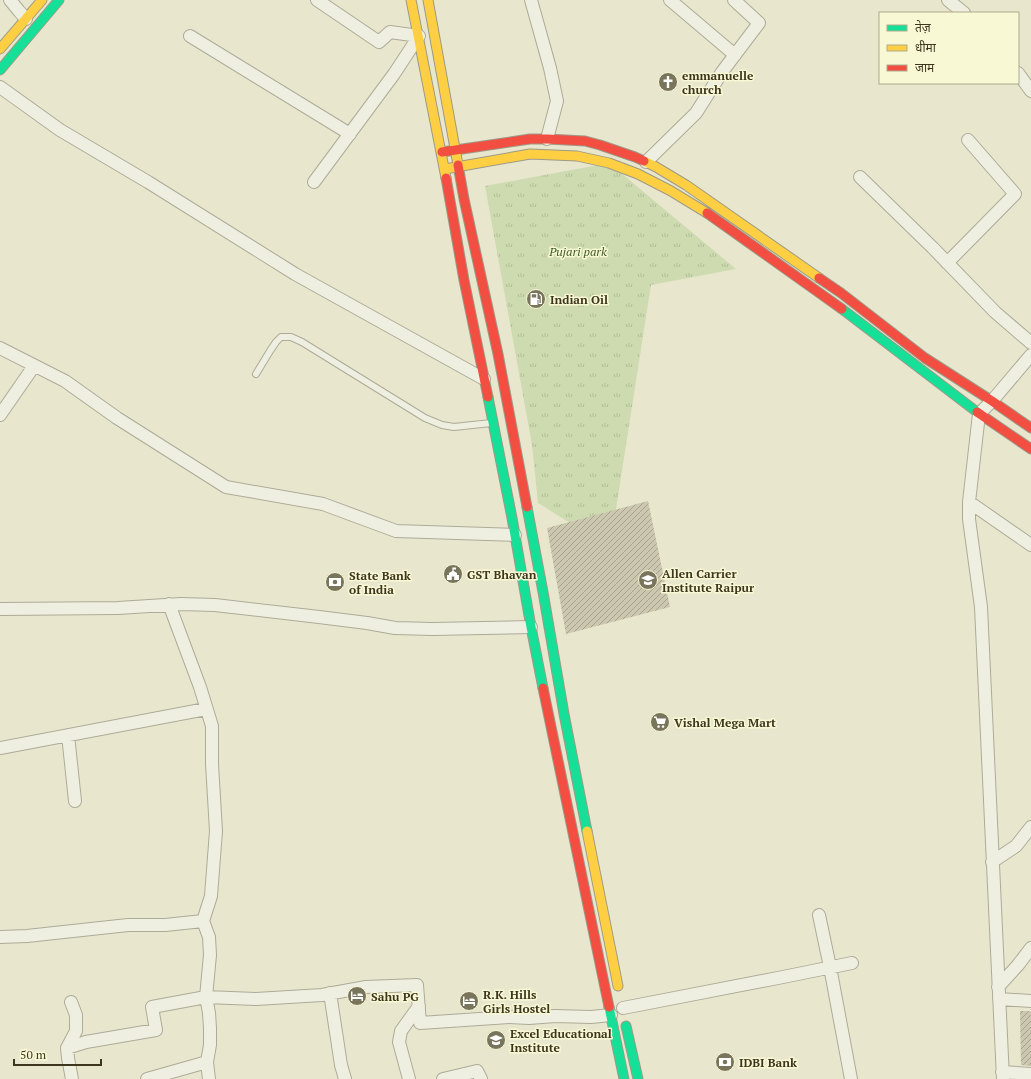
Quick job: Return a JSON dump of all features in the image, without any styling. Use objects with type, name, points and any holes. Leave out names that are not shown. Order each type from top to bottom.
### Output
[{"type":"main road","points":[[0,49],[42,0]]},
{"type":"main road","points":[[1,66],[59,0]]},
{"type":"main road","points":[[411,0],[442,152],[464,280],[515,535],[531,627],[589,916],[624,1079]]},
{"type":"main road","points":[[428,0],[464,199],[498,354],[543,592],[565,721],[638,1079]]},
{"type":"main road","points":[[442,152],[530,139],[547,139],[585,141],[646,162],[686,185],[841,293],[925,358],[1031,428]]},
{"type":"main road","points":[[445,169],[530,154],[578,156],[609,163],[655,182],[672,191],[704,212],[831,300],[979,414],[1031,449]]},
{"type":"street","points":[[10,0],[26,19]]},
{"type":"street","points":[[314,182],[394,74],[419,36],[390,32],[378,42],[317,0]]},
{"type":"street","points":[[531,0],[550,68],[557,101],[547,139]]},
{"type":"street","points":[[670,0],[735,55]]},
{"type":"street","points":[[646,162],[696,113],[722,72],[759,23],[734,0]]},
{"type":"street","points":[[948,0],[963,12]]},
{"type":"street","points":[[190,36],[350,134]]},
{"type":"street","points":[[1019,74],[1031,91]]},
{"type":"street","points":[[0,87],[60,130],[148,182],[295,274],[484,379]]},
{"type":"street","points":[[947,263],[1015,194],[968,140]]},
{"type":"street","points":[[860,177],[995,312],[1031,343]]},
{"type":"street","points":[[0,348],[65,381],[117,418],[226,487],[323,504],[396,531],[515,535]]},
{"type":"street","points":[[1031,355],[979,414],[969,502],[969,519],[981,607],[1003,1075],[1031,1074]]},
{"type":"street","points":[[0,415],[34,366]]},
{"type":"street","points":[[969,502],[1031,545]]},
{"type":"street","points":[[170,604],[212,726],[212,764],[216,831],[211,896],[203,921],[209,937],[210,955],[206,997],[209,1013],[210,1039],[207,1062],[208,1079]]},
{"type":"street","points":[[0,608],[110,608],[170,604],[215,604],[367,623],[395,628],[432,629],[531,627]]},
{"type":"street","points":[[0,748],[206,709]]},
{"type":"street","points":[[68,735],[75,801]]},
{"type":"street","points":[[992,862],[1016,846],[1031,827]]},
{"type":"street","points":[[819,916],[851,1079]]},
{"type":"street","points":[[0,937],[27,936],[128,925],[165,925],[203,921]]},
{"type":"street","points":[[999,993],[1031,948]]},
{"type":"street","points":[[621,1001],[852,963]]},
{"type":"street","points":[[67,1048],[86,1042],[156,1030],[152,1007],[206,997],[256,999],[330,993],[366,987],[417,986],[420,1023],[509,1017],[591,1017],[611,1015]]},
{"type":"street","points":[[330,993],[341,1065],[346,1079]]},
{"type":"street","points":[[999,993],[1031,1001]]},
{"type":"street","points":[[71,1002],[76,1015],[76,1031],[67,1048],[72,1079]]},
{"type":"street","points":[[409,1079],[399,1042],[401,1032],[419,1006]]},
{"type":"street","points":[[147,1079],[207,1062]]},
{"type":"street","points":[[442,1079],[477,1071],[481,1079]]},
{"type":"lane","points":[[256,374],[276,342],[281,337],[291,337],[302,342],[425,418],[442,425],[454,427],[493,423]]},
{"type":"green space","name":"Pujari park","points":[[609,163],[736,269],[651,285],[610,548],[538,503],[532,445],[485,186]]},
{"type":"building","points":[[648,501],[670,607],[566,634],[547,528]]},
{"type":"building","points":[[1020,1011],[1031,1011],[1031,1066],[1021,1065]]},
{"type":"traffic: fast","points":[[0,70],[59,0]]},
{"type":"traffic: fast","points":[[842,309],[977,412]]},
{"type":"traffic: fast","points":[[488,397],[543,688]]},
{"type":"traffic: fast","points":[[527,507],[564,714],[587,831]]},
{"type":"traffic: fast","points":[[609,1007],[624,1079]]},
{"type":"traffic: fast","points":[[626,1026],[638,1079]]},
{"type":"traffic: slow","points":[[0,49],[42,0]]},
{"type":"traffic: slow","points":[[411,0],[446,178]]},
{"type":"traffic: slow","points":[[428,0],[458,165]]},
{"type":"traffic: slow","points":[[445,169],[530,154],[577,156],[609,163],[638,174],[671,191],[707,213]]},
{"type":"traffic: slow","points":[[644,161],[686,185],[819,278]]},
{"type":"traffic: slow","points":[[587,831],[618,986]]},
{"type":"traffic: jam","points":[[442,152],[530,139],[547,139],[585,141],[644,161]]},
{"type":"traffic: jam","points":[[458,165],[498,354],[527,507]]},
{"type":"traffic: jam","points":[[446,178],[464,280],[488,397]]},
{"type":"traffic: jam","points":[[707,213],[842,309]]},
{"type":"traffic: jam","points":[[819,278],[841,293],[925,358],[1031,428]]},
{"type":"traffic: jam","points":[[977,412],[1031,449]]},
{"type":"traffic: jam","points":[[543,688],[609,1007]]},
{"type":"place","name":"emmanuelle church","points":[[668,82]]},
{"type":"place","name":"Indian Oil","points":[[536,299]]},
{"type":"place","name":"GST Bhavan","points":[[453,574]]},
{"type":"place","name":"Allen Carrier Institute Raipur","points":[[648,580]]},
{"type":"place","name":"State Bank of India","points":[[335,582]]},
{"type":"place","name":"Vishal Mega Mart","points":[[660,722]]},
{"type":"place","name":"Sahu PG","points":[[357,996]]},
{"type":"place","name":"R.K. Hills Girls Hostel","points":[[469,1001]]},
{"type":"place","name":"Excel Educational Institute","points":[[496,1040]]},
{"type":"place","name":"IDBI Bank","points":[[725,1062]]}]
